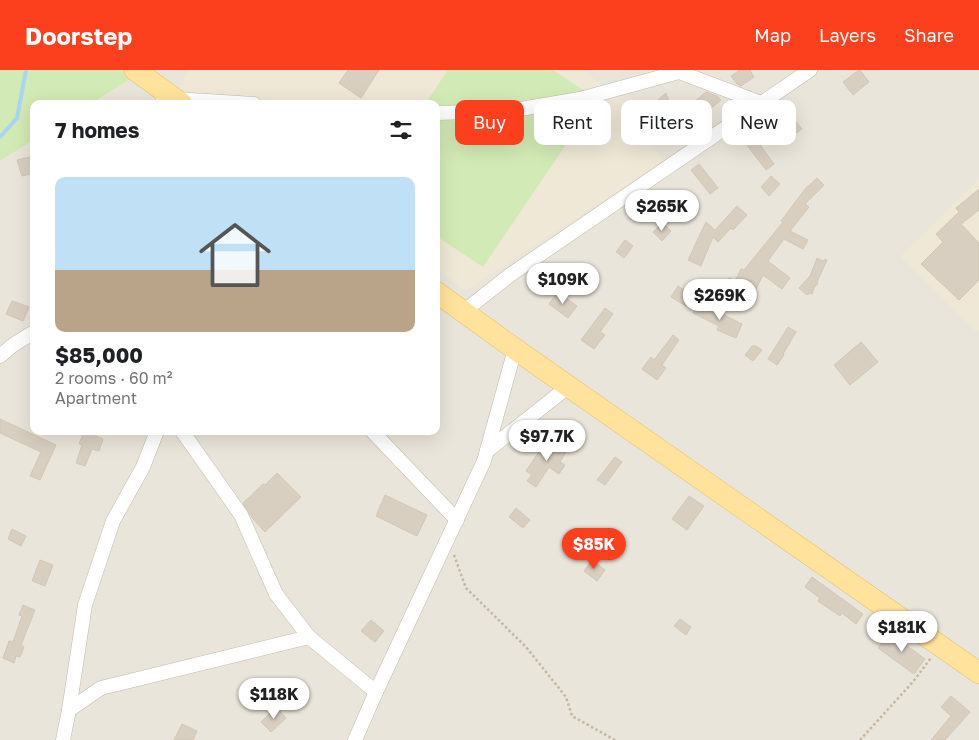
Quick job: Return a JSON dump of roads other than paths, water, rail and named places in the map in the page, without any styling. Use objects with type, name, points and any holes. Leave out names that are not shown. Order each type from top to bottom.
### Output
[{"type":"main road","points":[[135,70],[172,100]]},
{"type":"main road","points":[[440,295],[942,645],[979,673]]},
{"type":"street","points":[[765,100],[810,70]]},
{"type":"street","points":[[440,113],[508,111],[580,99],[679,72],[753,100]]},
{"type":"street","points":[[463,312],[510,275],[722,130]]},
{"type":"street","points":[[0,356],[30,334]]},
{"type":"street","points":[[356,740],[376,692],[484,462],[515,349]]},
{"type":"street","points":[[487,451],[569,386]]},
{"type":"street","points":[[63,740],[85,605],[114,521],[142,467],[155,435]]},
{"type":"street","points":[[185,435],[241,515],[276,594],[309,637],[376,692]]},
{"type":"street","points":[[376,435],[458,520]]},
{"type":"street","points":[[69,710],[101,688],[309,637]]},
{"type":"waterway","points":[[0,137],[17,118],[26,70]]}]
